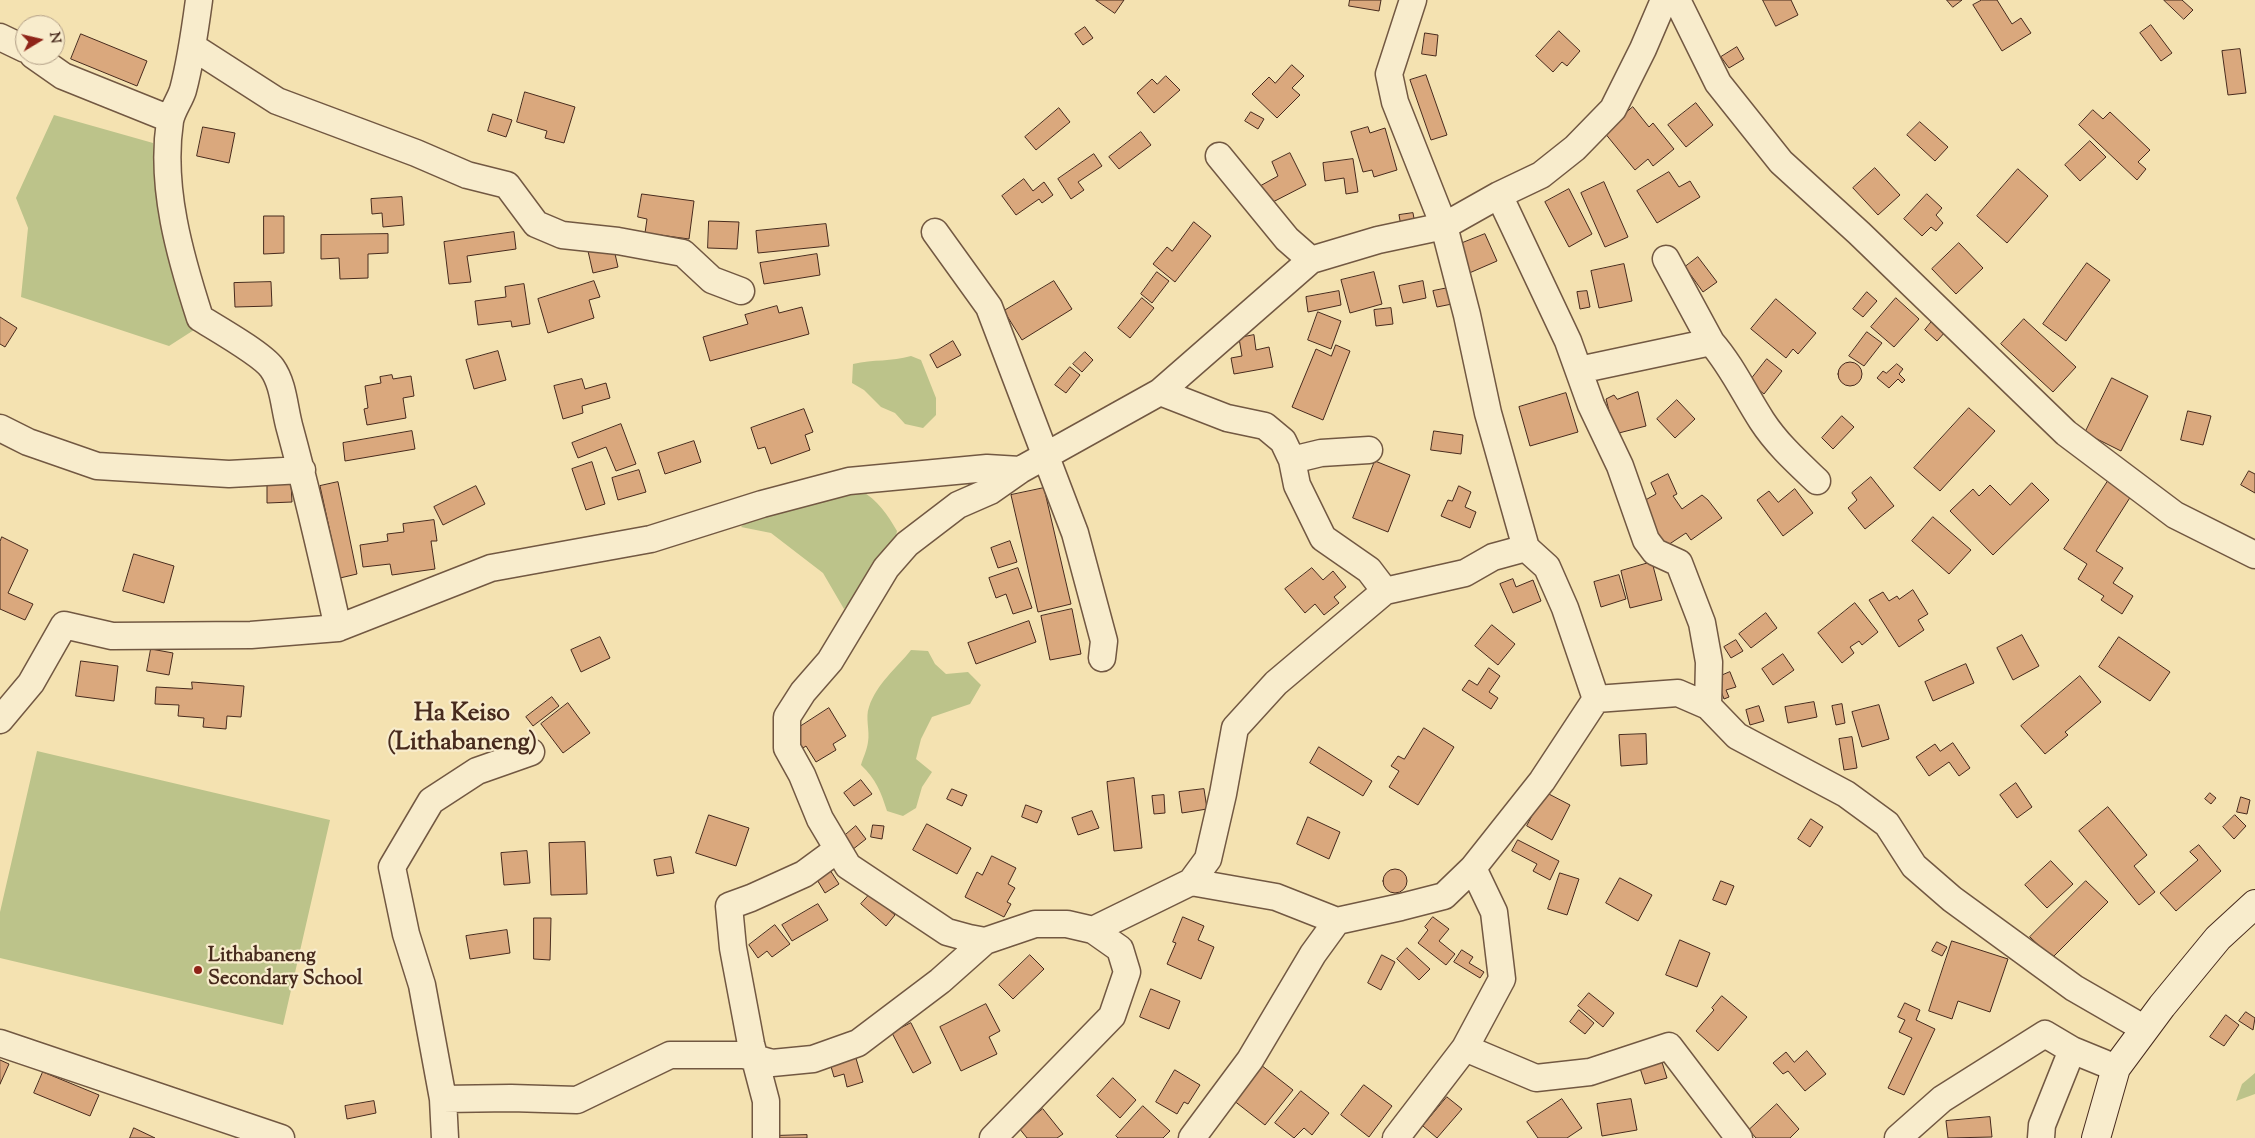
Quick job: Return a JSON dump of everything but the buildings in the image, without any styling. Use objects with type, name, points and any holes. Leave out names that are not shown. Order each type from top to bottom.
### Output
[{"type":"main road","points":[[2096,1138],[2116,1068],[2218,938],[2255,904]]},
{"type":"street","points":[[199,0],[193,47],[183,91],[170,119],[168,181],[181,254],[200,318],[270,365],[280,380],[289,426],[302,470],[338,628]]},
{"type":"street","points":[[1413,0],[1389,74],[1394,102],[1444,226],[1467,315],[1488,413],[1526,548],[1547,567],[1565,608],[1596,699]]},
{"type":"street","points":[[985,941],[947,932],[848,866],[820,820],[802,775],[787,748],[787,717],[802,692],[830,661],[886,568],[906,544],[958,505],[990,491],[1020,470],[1160,392],[1311,260],[1378,240],[1444,226],[1499,195],[1542,175],[1575,148],[1613,109],[1644,49],[1664,0]]},
{"type":"street","points":[[1677,0],[1718,83],[1781,162],[1859,233],[2066,433],[2175,515],[2255,555]]},
{"type":"street","points":[[0,38],[15,45]]},
{"type":"street","points":[[193,47],[277,101],[416,153],[468,175],[507,185],[536,224],[562,236],[618,241],[683,254],[712,280],[741,291]]},
{"type":"street","points":[[47,65],[63,76],[170,119]]},
{"type":"street","points":[[1219,156],[1281,233],[1311,260]]},
{"type":"street","points":[[1499,195],[1568,341],[1591,405],[1620,466],[1646,540],[1655,552],[1679,563],[1702,622],[1709,662],[1708,706]]},
{"type":"street","points":[[935,232],[989,307],[1075,533],[1104,641],[1102,658]]},
{"type":"street","points":[[1666,259],[1711,342],[1723,356],[1763,422],[1787,453],[1818,481]]},
{"type":"street","points":[[1579,370],[1711,342]]},
{"type":"street","points":[[1160,392],[1227,418],[1265,426],[1283,441],[1292,460],[1297,484],[1323,538],[1369,570],[1385,591]]},
{"type":"street","points":[[0,428],[28,442],[97,466],[228,474],[302,470]]},
{"type":"street","points":[[1292,460],[1321,453],[1369,450]]},
{"type":"street","points":[[0,720],[31,683],[64,624],[112,636],[251,636],[338,628],[491,568],[651,539],[762,504],[849,481],[987,468],[1020,470]]},
{"type":"street","points":[[1094,930],[1190,882],[1208,859],[1223,794],[1235,728],[1276,683],[1385,591],[1464,573],[1493,557],[1526,548]]},
{"type":"street","points":[[1596,699],[1678,694],[1708,706],[1737,736],[1846,794],[1887,824],[1914,866],[1952,899],[2074,988],[2145,1029]]},
{"type":"street","points":[[1190,882],[1276,897],[1337,921],[1401,908],[1444,896],[1474,868],[1542,781],[1596,699]]},
{"type":"street","points":[[446,1138],[443,1100],[422,985],[406,934],[392,866],[431,802],[477,771],[531,752]]},
{"type":"street","points":[[766,1138],[766,1101],[754,1058],[733,948],[729,906],[804,874],[838,849]]},
{"type":"street","points":[[1396,1138],[1465,1048],[1502,979],[1494,912],[1474,868]]},
{"type":"street","points":[[1192,1138],[1250,1060],[1313,954],[1337,921]]},
{"type":"street","points":[[443,1100],[511,1098],[577,1100],[670,1055],[744,1055],[772,1063],[813,1058],[858,1043],[940,981],[985,941],[1035,924],[1067,924],[1094,930],[1120,949],[1127,972],[1112,1016],[993,1138]]},
{"type":"street","points":[[1898,1138],[1942,1099],[2045,1034],[2072,1050],[2116,1068]]},
{"type":"street","points":[[0,1043],[281,1138]]},
{"type":"street","points":[[1465,1048],[1536,1078],[1590,1072],[1669,1046],[1739,1138]]},
{"type":"street","points":[[2041,1138],[2042,1125],[2072,1050]]},
{"type":"green space","points":[[54,115],[153,143],[161,226],[185,314],[197,328],[169,346],[21,297],[28,228],[16,198]]},
{"type":"green space","points":[[911,356],[921,360],[936,398],[936,415],[923,428],[905,424],[895,413],[881,407],[864,390],[852,383],[853,364]]},
{"type":"green space","points":[[860,490],[882,508],[897,531],[893,548],[844,609],[823,573],[771,533],[741,527],[749,519]]},
{"type":"green space","points":[[911,650],[928,651],[935,664],[946,674],[968,672],[981,685],[970,704],[932,717],[921,739],[916,759],[932,772],[922,787],[916,808],[903,816],[887,811],[883,798],[871,775],[861,765],[867,745],[867,715],[872,698],[882,683]]},
{"type":"green space","points":[[37,751],[330,820],[283,1025],[0,958],[0,912]]},
{"type":"green space","points":[[2255,1073],[2255,1094],[2236,1101],[2242,1084]]},
{"type":"place","name":"Lithabaneng Secondary School","points":[[198,970]]},
{"type":"district","name":"Ha Keiso (Lithabaneng)","points":[[462,730]]}]
